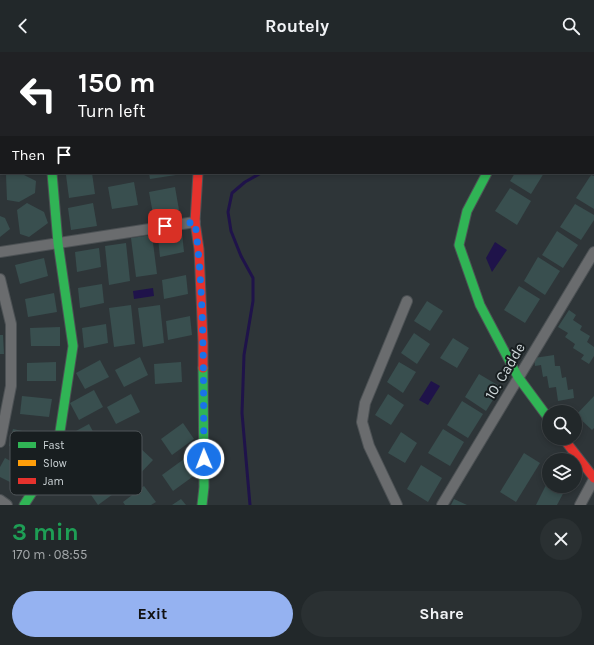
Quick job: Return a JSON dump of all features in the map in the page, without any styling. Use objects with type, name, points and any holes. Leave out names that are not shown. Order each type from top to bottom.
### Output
[{"type":"street","points":[[52,174],[58,243],[73,346],[60,431]]},
{"type":"street","points":[[198,174],[195,222],[199,249],[203,342],[204,487],[202,505]]},
{"type":"street","points":[[486,174],[467,211],[459,245],[480,305],[518,377],[542,410]]},
{"type":"street","points":[[0,252],[195,222]]},
{"type":"street","name":"10. Cadde","points":[[442,505],[594,252]]},
{"type":"street","points":[[0,279],[11,324],[11,386],[0,442]]},
{"type":"street","points":[[397,505],[370,446],[362,422],[365,403],[407,301]]},
{"type":"street","points":[[568,445],[594,479],[580,505]]},
{"type":"street","points":[[24,505],[30,495]]},
{"type":"street","points":[[0,500],[7,505]]},
{"type":"shaded area","points":[[495,242],[507,250],[492,272],[486,258]]},
{"type":"shaded area","points":[[153,288],[154,296],[134,299],[133,291]]},
{"type":"shaded area","points":[[431,381],[440,386],[428,405],[419,400]]},
{"type":"building","points":[[22,174],[36,181],[35,193],[19,202],[7,200],[6,175]]},
{"type":"building","points":[[92,174],[95,194],[69,198],[66,175]]},
{"type":"building","points":[[149,174],[176,174],[176,175],[150,179]]},
{"type":"building","points":[[514,174],[543,174],[531,194],[510,181]]},
{"type":"building","points":[[591,175],[594,176],[594,209],[576,198]]},
{"type":"building","points":[[134,182],[138,205],[112,209],[108,187]]},
{"type":"building","points":[[175,187],[179,210],[153,214],[149,192]]},
{"type":"building","points":[[510,188],[531,201],[517,225],[495,211]]},
{"type":"building","points":[[27,203],[44,212],[48,223],[29,237],[20,234],[17,210]]},
{"type":"building","points":[[93,203],[97,226],[71,230],[68,208]]},
{"type":"building","points":[[575,204],[594,215],[594,220],[581,240],[560,227]]},
{"type":"building","points":[[0,216],[5,218],[10,229],[0,237]]},
{"type":"building","points":[[557,231],[578,245],[563,268],[542,255]]},
{"type":"building","points":[[182,233],[184,252],[160,257],[158,238]]},
{"type":"building","points":[[152,235],[157,274],[136,277],[131,238]]},
{"type":"building","points":[[126,243],[130,281],[109,285],[105,246]]},
{"type":"building","points":[[99,248],[101,267],[77,272],[75,252]]},
{"type":"building","points":[[538,257],[560,271],[545,295],[524,281]]},
{"type":"building","points":[[44,258],[48,276],[20,284],[15,265]]},
{"type":"building","points":[[186,275],[188,294],[164,299],[162,280]]},
{"type":"building","points":[[102,284],[104,303],[80,308],[78,288]]},
{"type":"building","points":[[519,286],[540,299],[525,323],[504,310]]},
{"type":"building","points":[[54,293],[57,312],[28,317],[25,299]]},
{"type":"building","points":[[427,301],[443,311],[430,331],[414,321]]},
{"type":"building","points":[[131,305],[135,344],[114,347],[109,308]]},
{"type":"building","points":[[160,305],[164,343],[143,347],[138,308]]},
{"type":"building","points":[[569,310],[576,315],[573,320],[582,326],[580,330],[590,336],[587,342],[594,347],[594,356],[589,364],[581,359],[584,355],[573,348],[575,344],[565,337],[568,333],[558,327]]},
{"type":"building","points":[[190,316],[192,335],[168,340],[166,321]]},
{"type":"building","points":[[106,324],[108,343],[84,348],[82,328]]},
{"type":"building","points":[[60,327],[60,346],[31,346],[30,328]]},
{"type":"building","points":[[414,333],[430,344],[417,364],[401,353]]},
{"type":"building","points":[[0,335],[3,335],[4,354],[0,354]]},
{"type":"building","points":[[453,338],[469,348],[457,368],[440,358]]},
{"type":"building","points":[[554,355],[555,366],[560,366],[562,378],[566,377],[568,390],[573,389],[574,398],[558,401],[556,387],[549,388],[547,376],[543,377],[541,365],[535,366],[534,358]]},
{"type":"building","points":[[140,357],[148,375],[124,387],[115,370]]},
{"type":"building","points":[[100,360],[109,377],[85,389],[76,373]]},
{"type":"building","points":[[56,362],[56,381],[27,381],[27,363]]},
{"type":"building","points":[[181,362],[182,382],[155,384],[154,364]]},
{"type":"building","points":[[399,362],[416,372],[403,393],[387,382]]},
{"type":"building","points":[[479,374],[501,387],[486,411],[465,397]]},
{"type":"building","points":[[94,390],[103,407],[79,420],[70,403]]},
{"type":"building","points":[[131,394],[140,412],[116,424],[107,407]]},
{"type":"building","points":[[388,394],[404,405],[391,425],[375,415]]},
{"type":"building","points":[[22,396],[52,399],[49,417],[20,414]]},
{"type":"building","points":[[594,396],[594,428],[592,430],[582,421],[582,409]]},
{"type":"building","points":[[462,401],[483,414],[468,438],[447,425]]},
{"type":"building","points":[[183,423],[194,439],[172,455],[161,439]]},
{"type":"building","points":[[89,424],[93,431],[76,431]]},
{"type":"building","points":[[13,429],[23,431],[13,431]]},
{"type":"building","points":[[443,429],[464,442],[450,466],[428,453]]},
{"type":"building","points":[[401,432],[417,443],[405,463],[388,453]]},
{"type":"building","points":[[142,450],[153,460],[142,472]]},
{"type":"building","points":[[524,453],[540,463],[516,502],[500,492]]},
{"type":"building","points":[[5,458],[10,461],[10,482],[0,477],[0,467]]},
{"type":"building","points":[[184,459],[195,475],[173,491],[162,475]]},
{"type":"building","points":[[421,465],[442,478],[428,502],[407,489]]},
{"type":"building","points":[[144,486],[156,502],[151,505],[125,505],[123,502],[132,495],[142,495],[142,488]]},
{"type":"building","points":[[542,493],[563,493],[557,505],[536,505]]},
{"type":"building","points":[[91,495],[112,495],[98,505]]},
{"type":"building","points":[[181,499],[186,505],[172,505]]},
{"type":"building","points":[[454,499],[467,505],[451,505]]},
{"type":"waterway","points":[[250,505],[242,413],[244,355],[253,301],[253,278],[241,256],[231,231],[228,212],[232,193],[245,182],[259,174]]},
{"type":"traffic: fast","points":[[52,174],[58,243],[73,346],[60,431]]},
{"type":"traffic: fast","points":[[486,174],[467,211],[459,245],[480,305],[518,377],[542,410]]},
{"type":"traffic: fast","points":[[202,505],[204,487],[203,368]]},
{"type":"traffic: fast","points":[[24,505],[30,495]]},
{"type":"traffic: jam","points":[[198,174],[195,222],[199,249],[203,368]]},
{"type":"traffic: jam","points":[[568,445],[594,478]]},
{"type":"route","points":[[165,226],[195,222],[199,249],[203,342],[204,459]]}]
